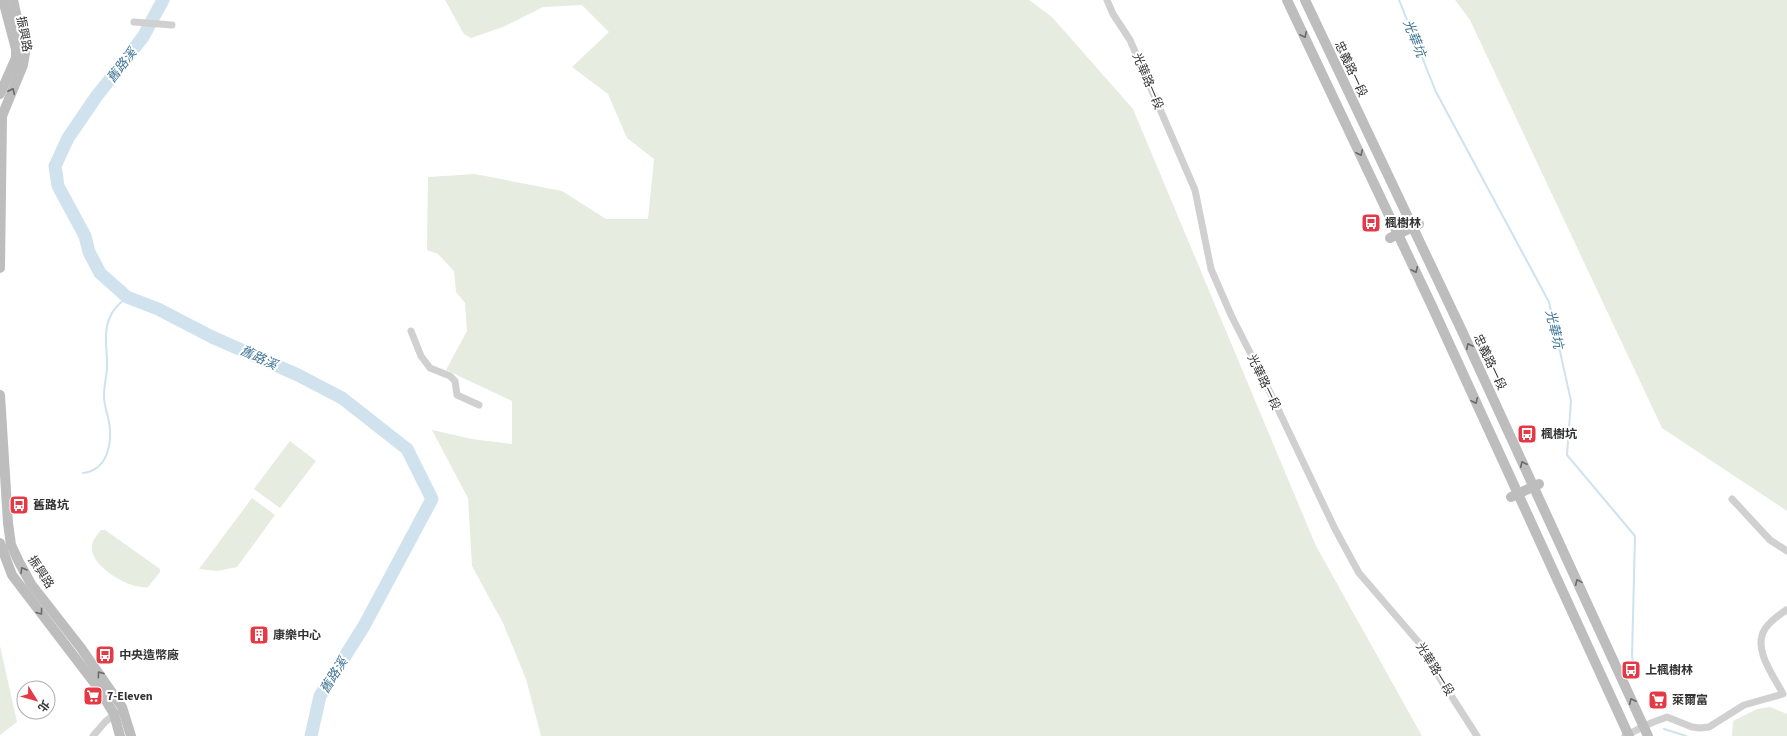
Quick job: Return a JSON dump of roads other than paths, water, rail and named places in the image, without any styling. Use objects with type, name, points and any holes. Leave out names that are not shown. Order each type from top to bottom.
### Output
[{"type":"main road","name":"振興路","points":[[0,94],[16,58],[16,49],[3,0]]},
{"type":"main road","name":"振興路","points":[[0,268],[2,116],[23,65],[25,53],[13,0]]},
{"type":"main road","points":[[1287,0],[1394,236],[1627,735]]},
{"type":"main road","name":"忠義路一段","points":[[1305,0],[1415,226],[1536,485],[1646,731]]},
{"type":"main road","points":[[1394,236],[1415,226]]},
{"type":"main road","name":"振興路","points":[[0,395],[2,460],[11,545],[31,584],[81,648],[131,736]]},
{"type":"main road","points":[[1514,495],[1536,485]]},
{"type":"main road","name":"振興路","points":[[0,543],[12,575],[99,689],[118,711],[120,736]]},
{"type":"street","name":"光華路一段","points":[[1107,0],[1112,14],[1130,40],[1195,190],[1211,269],[1216,282],[1231,316],[1267,386],[1335,529],[1359,573],[1421,645],[1441,680],[1477,736]]},
{"type":"street","points":[[134,22],[172,25]]},
{"type":"street","points":[[411,331],[421,356],[430,368],[450,376],[455,381],[457,395],[479,405]]},
{"type":"street","points":[[1732,499],[1770,540],[1787,551]]},
{"type":"street","points":[[1627,735],[1646,731],[1667,718],[1696,728],[1709,727],[1744,706],[1785,697],[1760,646],[1761,637],[1765,628],[1772,620],[1786,610],[1787,611]]},
{"type":"street","points":[[93,736],[105,722],[118,711]]},
{"type":"waterway","name":"舊路溪","points":[[163,0],[143,37],[96,97],[68,138],[55,166],[58,186],[85,236],[89,252],[100,273],[127,297],[158,309],[212,337],[298,375],[342,398],[407,449],[432,499],[364,626],[320,696],[311,736]]},
{"type":"waterway","name":"光華坑","points":[[1399,0],[1436,92],[1549,302],[1571,401],[1567,455],[1635,536],[1632,657],[1635,667]]},
{"type":"waterway","points":[[83,473],[92,471],[99,466],[108,452],[110,434],[104,396],[107,369],[106,335],[108,321],[111,315],[120,303],[127,297]]},
{"type":"waterway","name":"光華坑","points":[[1664,729],[1686,736]]},
{"type":"place","name":"楓樹林","points":[[1371,223]]},
{"type":"place","name":"楓樹坑","points":[[1527,434]]},
{"type":"place","name":"舊路坑","points":[[19,505]]},
{"type":"place","name":"康樂中心","points":[[259,635]]},
{"type":"place","name":"中央造幣廠","points":[[105,655]]},
{"type":"place","name":"上楓樹林","points":[[1631,670]]},
{"type":"place","name":"7-Eleven","points":[[93,696]]},
{"type":"place","name":"萊爾富","points":[[1658,700]]}]
